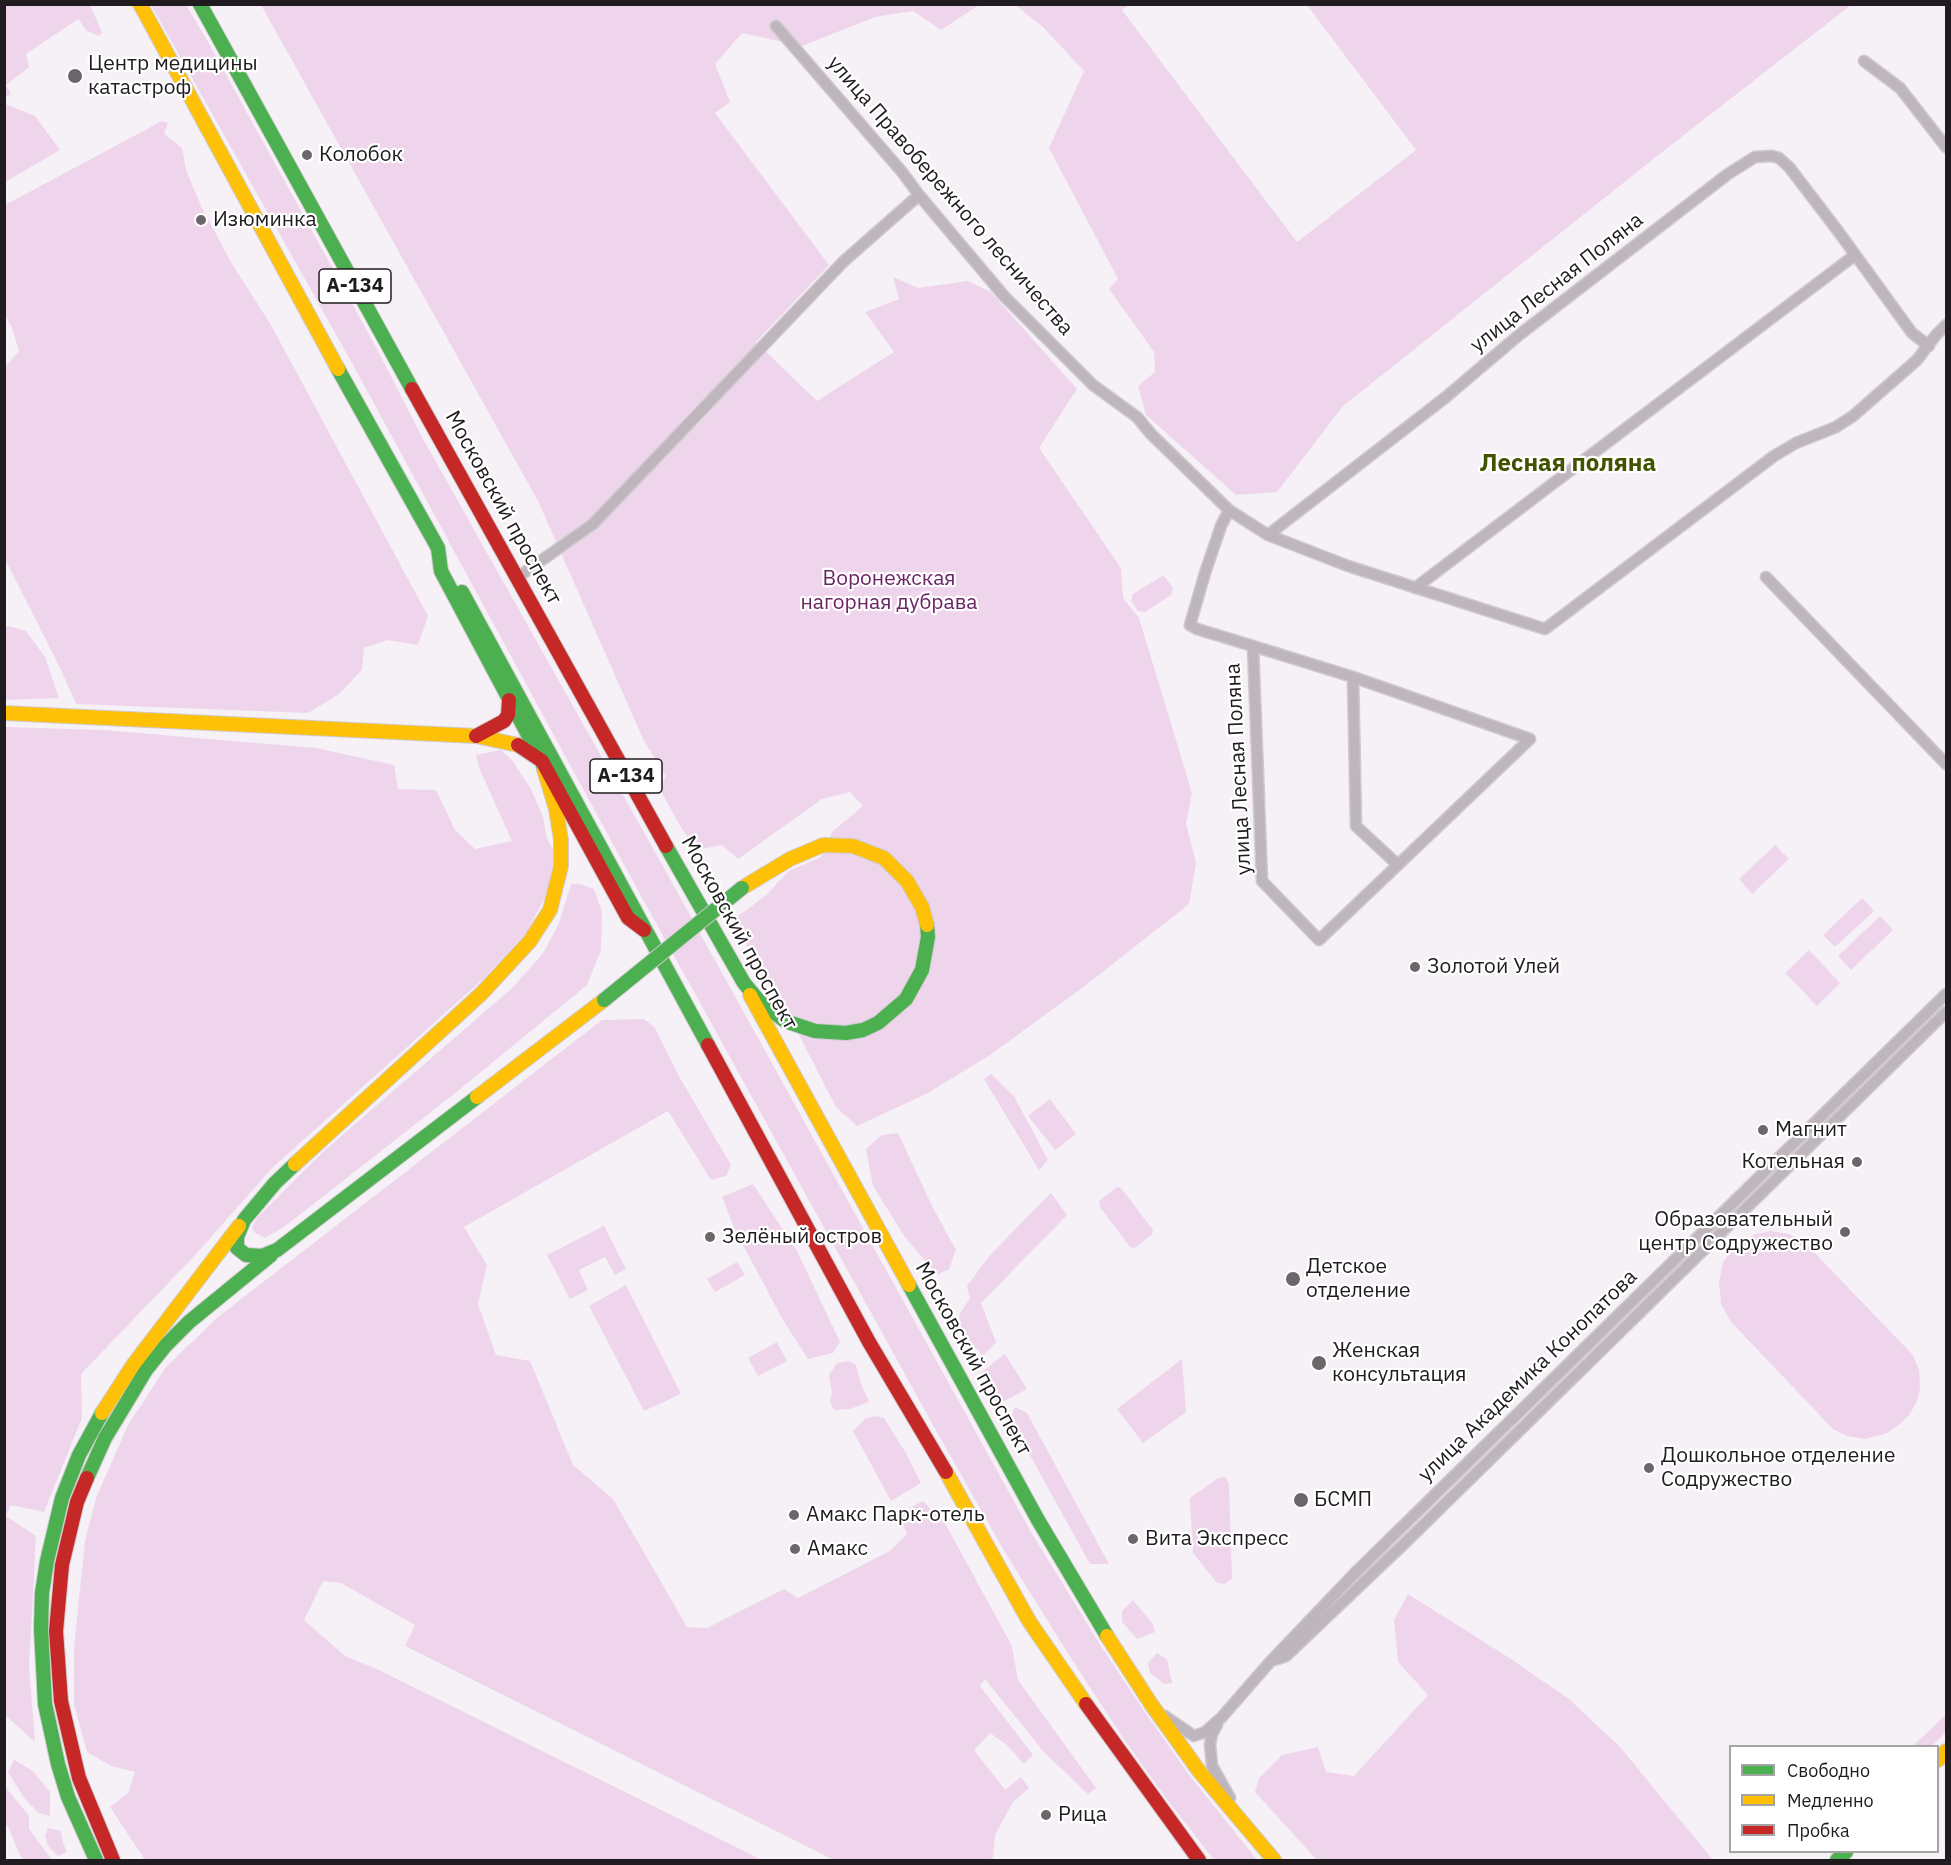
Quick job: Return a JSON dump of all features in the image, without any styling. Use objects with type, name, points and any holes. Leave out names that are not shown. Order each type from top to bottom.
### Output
[{"type":"main road","name":"А-134","points":[[140,4],[276,257],[438,548]]},
{"type":"main road","name":"Московский проспект","points":[[200,4],[610,748],[744,983],[1038,1520],[1092,1613],[1151,1704],[1199,1771],[1274,1860]]},
{"type":"main road","points":[[438,548],[441,571],[542,761],[628,918],[649,934]]},
{"type":"main road","points":[[438,548],[869,1342],[948,1475],[1029,1621],[1108,1737],[1199,1860]]},
{"type":"main road","points":[[476,736],[504,721],[508,715],[509,699]]},
{"type":"main road","points":[[4,712],[476,736],[518,745],[542,761],[556,809],[561,848],[561,866],[550,910],[530,941],[505,970],[284,1174],[244,1220],[133,1365],[105,1407],[79,1455],[63,1498],[47,1561],[42,1593],[41,1629],[45,1704],[58,1764],[69,1797],[96,1860]]},
{"type":"main road","points":[[113,1860],[82,1784],[61,1701],[56,1631],[57,1600],[62,1565],[77,1502],[105,1438],[146,1370],[189,1322],[277,1250],[604,1000],[742,888],[767,871],[823,845],[853,846],[884,858],[903,875],[922,907],[927,921],[928,937],[922,970],[906,999],[878,1023],[863,1030],[816,1031],[796,1026],[772,1013],[744,983]]},
{"type":"main road","points":[[244,1220],[236,1243],[241,1252],[256,1257],[277,1250]]},
{"type":"street","name":"улица Правобережного лесничества","points":[[776,26],[902,172],[1004,296],[1093,385],[1137,417],[1151,434],[1229,510]]},
{"type":"street","points":[[1864,62],[1900,88],[1947,147]]},
{"type":"street","name":"улица Лесная Поляна","points":[[1268,535],[1437,404],[1519,335],[1748,160],[1763,155],[1779,158],[1789,167],[1911,333],[1926,350]]},
{"type":"street","points":[[518,578],[593,524],[843,262],[919,195]]},
{"type":"street","points":[[1415,588],[1855,255]]},
{"type":"street","points":[[1229,510],[1268,535],[1348,566],[1545,629],[1773,456],[1796,443],[1836,427],[1853,416],[1926,350],[1947,325]]},
{"type":"street","name":"улица Лесная Поляна","points":[[1229,510],[1208,564],[1190,625],[1353,677],[1530,739],[1319,940],[1262,881],[1253,646]]},
{"type":"street","points":[[1766,577],[1947,764]]},
{"type":"street","points":[[1353,677],[1356,826],[1398,865]]},
{"type":"street","name":"улица Академика Конопатова","points":[[1222,1717],[1269,1663],[1355,1573],[1947,994]]},
{"type":"street","name":"улица Академика Конопатова","points":[[1269,1663],[1286,1656],[1347,1599],[1947,1012]]},
{"type":"street","points":[[1151,1704],[1194,1736],[1205,1732],[1222,1717]]},
{"type":"street","points":[[1222,1717],[1212,1734],[1210,1744],[1212,1766],[1246,1827]]},
{"type":"green space","points":[[5,4],[90,5],[102,32],[99,36],[87,31],[78,19],[26,54],[29,67],[6,85],[11,94],[5,98]]},
{"type":"green space","points":[[151,5],[186,5],[207,40],[377,349],[422,437],[674,886],[1031,1532],[1144,1711],[1190,1776],[1257,1860],[1214,1860],[1123,1738],[1003,1549],[646,905],[352,363]]},
{"type":"green space","name":"Воронежская нагорная дубрава","points":[[261,5],[979,5],[941,30],[913,11],[875,17],[802,46],[742,33],[715,64],[730,102],[715,113],[829,265],[756,342],[817,401],[894,352],[865,312],[899,299],[893,277],[918,288],[968,281],[991,292],[1077,389],[1039,448],[1121,568],[1123,598],[1139,618],[1192,793],[1186,824],[1196,862],[1189,904],[1086,985],[990,1055],[928,1093],[857,1126],[836,1107],[799,1035],[770,989],[733,920],[765,896],[789,871],[821,857],[832,832],[863,806],[850,792],[822,799],[738,859],[722,845],[697,850],[680,826],[660,789],[666,776],[644,741],[538,501]]},
{"type":"green space","points":[[1015,5],[1129,5],[1122,10],[1297,242],[1416,150],[1307,5],[1851,5],[1343,406],[1277,492],[1236,495],[1146,415],[1138,386],[1155,372],[1154,352],[1109,289],[1118,279],[1049,148],[1084,71],[1043,27]]},
{"type":"green space","points":[[5,104],[35,116],[60,150],[5,182]]},
{"type":"green space","points":[[162,121],[168,123],[164,134],[182,148],[186,170],[202,208],[232,264],[271,325],[428,616],[418,645],[387,640],[364,648],[362,670],[339,694],[308,713],[76,704],[5,559],[5,367],[19,351],[12,328],[5,315],[5,205]]},
{"type":"green space","points":[[1162,576],[1173,588],[1171,595],[1145,612],[1138,611],[1131,601],[1133,594]]},
{"type":"green space","points":[[8,626],[26,631],[45,657],[59,698],[5,700],[4,628]]},
{"type":"green space","points":[[5,727],[104,730],[316,748],[394,765],[398,789],[436,790],[455,830],[475,849],[512,841],[480,770],[476,755],[501,750],[512,760],[531,789],[543,817],[547,839],[554,850],[552,873],[545,897],[527,932],[482,980],[272,1168],[197,1253],[81,1374],[82,1418],[44,1512],[11,1505],[6,1516],[36,1536],[29,1667],[35,1742],[5,1715]]},
{"type":"green space","points":[[1775,845],[1789,859],[1752,894],[1739,879]]},
{"type":"green space","points":[[571,884],[580,884],[594,889],[602,912],[601,950],[587,985],[454,1094],[284,1227],[265,1238],[255,1233],[252,1227],[257,1218],[324,1151],[512,988],[544,952],[559,923]]},
{"type":"green space","points":[[1862,898],[1874,911],[1835,947],[1823,935]]},
{"type":"green space","points":[[1880,916],[1893,930],[1851,970],[1838,956]]},
{"type":"green space","points":[[1809,950],[1840,983],[1817,1006],[1785,973]]},
{"type":"green space","points":[[644,1019],[655,1028],[680,1078],[731,1165],[726,1176],[711,1180],[668,1111],[464,1227],[487,1265],[478,1304],[496,1355],[530,1361],[573,1465],[613,1499],[687,1627],[707,1628],[784,1589],[798,1598],[890,1551],[907,1534],[897,1514],[923,1501],[946,1525],[1012,1646],[1018,1680],[1096,1788],[1088,1794],[1043,1751],[985,1679],[980,1686],[1033,1755],[1024,1764],[1007,1745],[990,1733],[974,1750],[1005,1790],[1021,1777],[1029,1788],[1013,1802],[995,1835],[991,1860],[834,1860],[405,1646],[415,1625],[341,1583],[323,1581],[304,1620],[345,1656],[379,1670],[762,1860],[145,1860],[110,1807],[128,1793],[135,1772],[111,1766],[87,1752],[74,1705],[74,1648],[85,1541],[96,1498],[128,1425],[166,1367],[218,1317],[602,1020]]},
{"type":"green space","points":[[991,1074],[1014,1096],[1048,1160],[1039,1170],[984,1079]]},
{"type":"green space","points":[[1050,1099],[1076,1134],[1055,1150],[1028,1116]]},
{"type":"green space","points":[[898,1133],[933,1208],[956,1250],[949,1269],[937,1275],[905,1237],[873,1186],[866,1149],[882,1135]]},
{"type":"green space","points":[[753,1184],[797,1251],[840,1342],[833,1353],[808,1359],[783,1320],[735,1230],[722,1197]]},
{"type":"green space","points":[[1117,1187],[1121,1188],[1153,1230],[1152,1234],[1135,1248],[1130,1247],[1100,1207],[1099,1201]]},
{"type":"green space","points":[[1051,1193],[1067,1215],[981,1303],[996,1342],[983,1356],[961,1332],[959,1315],[970,1298],[967,1286],[990,1255]]},
{"type":"green space","points":[[604,1226],[626,1269],[615,1275],[605,1257],[579,1270],[588,1290],[570,1299],[547,1255]]},
{"type":"green space","points":[[1771,1231],[1789,1234],[1804,1242],[1913,1355],[1919,1370],[1920,1389],[1917,1401],[1910,1414],[1885,1434],[1865,1439],[1847,1436],[1833,1429],[1731,1322],[1721,1304],[1719,1283],[1723,1262],[1736,1245],[1753,1235]]},
{"type":"green space","points":[[737,1262],[745,1275],[715,1292],[707,1279]]},
{"type":"green space","points":[[626,1285],[681,1394],[644,1411],[589,1306]]},
{"type":"green space","points":[[777,1342],[787,1361],[758,1376],[748,1358]]},
{"type":"green space","points":[[1005,1354],[1027,1389],[997,1405],[979,1374]]},
{"type":"green space","points":[[1182,1359],[1186,1412],[1143,1443],[1117,1409]]},
{"type":"green space","points":[[849,1361],[856,1365],[869,1402],[850,1409],[834,1410],[830,1402],[832,1393],[829,1375],[837,1363]]},
{"type":"green space","points":[[1015,1407],[1027,1413],[1109,1564],[1090,1564],[1010,1419]]},
{"type":"green space","points":[[875,1416],[884,1418],[906,1453],[921,1483],[891,1501],[853,1431],[866,1418]]},
{"type":"green space","points":[[1225,1477],[1229,1484],[1232,1578],[1225,1584],[1217,1583],[1193,1553],[1190,1498],[1218,1478]]},
{"type":"green space","points":[[1408,1594],[1511,1659],[1569,1699],[1620,1747],[1713,1860],[1317,1860],[1255,1792],[1259,1778],[1282,1755],[1318,1747],[1326,1772],[1354,1776],[1428,1695],[1398,1662],[1394,1620]]},
{"type":"green space","points":[[1133,1600],[1153,1624],[1155,1632],[1137,1639],[1122,1622],[1122,1611]]},
{"type":"green space","points":[[1157,1653],[1167,1659],[1172,1683],[1164,1684],[1150,1673],[1148,1663]]},
{"type":"green space","points":[[1946,1714],[1946,1732],[1933,1745],[1914,1745]]},
{"type":"green space","points":[[14,1760],[33,1771],[50,1792],[50,1816],[39,1813],[25,1799],[8,1772]]},
{"type":"green space","points":[[4,1785],[29,1816],[29,1829],[52,1860],[24,1860],[20,1855],[5,1823]]},
{"type":"green space","points":[[48,1828],[61,1831],[67,1852],[58,1856],[48,1846],[45,1836]]},
{"type":"traffic: fast","points":[[200,4],[412,389]]},
{"type":"traffic: fast","points":[[338,369],[438,548],[441,571],[542,761],[544,769]]},
{"type":"traffic: fast","points":[[462,592],[708,1045]]},
{"type":"traffic: fast","points":[[666,846],[744,983],[758,1000],[785,1021],[815,1031],[846,1033],[863,1030],[878,1023],[906,999],[922,970],[928,937],[927,925]]},
{"type":"traffic: fast","points":[[604,1000],[742,888]]},
{"type":"traffic: fast","points":[[295,1164],[275,1183],[244,1220],[237,1237],[237,1248],[246,1255],[262,1256],[277,1250],[477,1097]]},
{"type":"traffic: fast","points":[[87,1478],[105,1438],[146,1370],[166,1345],[189,1322],[271,1255]]},
{"type":"traffic: fast","points":[[909,1285],[1038,1520],[1107,1636]]},
{"type":"traffic: fast","points":[[96,1860],[68,1797],[58,1764],[45,1704],[41,1629],[42,1593],[47,1561],[62,1498],[79,1455],[102,1413]]},
{"type":"traffic: fast","points":[[1837,1860],[1845,1853]]},
{"type":"traffic: slow","points":[[140,4],[338,369]]},
{"type":"traffic: slow","points":[[4,713],[476,736],[518,745]]},
{"type":"traffic: slow","points":[[295,1164],[481,994],[530,941],[550,910],[561,866],[561,840],[556,809],[544,769]]},
{"type":"traffic: slow","points":[[742,888],[790,859],[823,845],[853,846],[884,858],[907,881],[922,907],[927,925]]},
{"type":"traffic: slow","points":[[750,995],[909,1285]]},
{"type":"traffic: slow","points":[[477,1097],[604,1000]]},
{"type":"traffic: slow","points":[[102,1413],[133,1365],[239,1226]]},
{"type":"traffic: slow","points":[[946,1472],[1029,1621],[1086,1704]]},
{"type":"traffic: slow","points":[[1107,1636],[1151,1704],[1199,1771],[1274,1860]]},
{"type":"traffic: slow","points":[[1939,1759],[1946,1751]]},
{"type":"traffic: jam","points":[[412,389],[666,846]]},
{"type":"traffic: jam","points":[[476,736],[504,721],[508,715],[509,700]]},
{"type":"traffic: jam","points":[[518,745],[542,761],[628,918],[644,930]]},
{"type":"traffic: jam","points":[[708,1045],[869,1342],[946,1472]]},
{"type":"traffic: jam","points":[[87,1478],[77,1502],[62,1565],[56,1631],[61,1701],[79,1778],[113,1860]]},
{"type":"traffic: jam","points":[[1086,1704],[1199,1860]]},
{"type":"place","name":"Центр медицины катастроф","points":[[75,76]]},
{"type":"place","name":"Колобок","points":[[307,155]]},
{"type":"place","name":"Изюминка","points":[[201,220]]},
{"type":"place","name":"Золотой Улей","points":[[1415,967]]},
{"type":"place","name":"Магнит","points":[[1763,1130]]},
{"type":"place","name":"Котельная","points":[[1857,1162]]},
{"type":"place","name":"Образовательный центр Содружество","points":[[1845,1232]]},
{"type":"place","name":"Зелёный остров","points":[[710,1237]]},
{"type":"place","name":"Детское отделение","points":[[1293,1279]]},
{"type":"place","name":"Женская консультация","points":[[1319,1363]]},
{"type":"place","name":"Дошкольное отделение Содружество","points":[[1649,1468]]},
{"type":"place","name":"БСМП","points":[[1301,1500]]},
{"type":"place","name":"Амакс Парк-отель","points":[[794,1515]]},
{"type":"place","name":"Вита Экспресс","points":[[1133,1539]]},
{"type":"place","name":"Амакс","points":[[795,1549]]},
{"type":"place","name":"Рица","points":[[1046,1815]]},
{"type":"district","name":"Лесная поляна","points":[[1568,464]]}]
